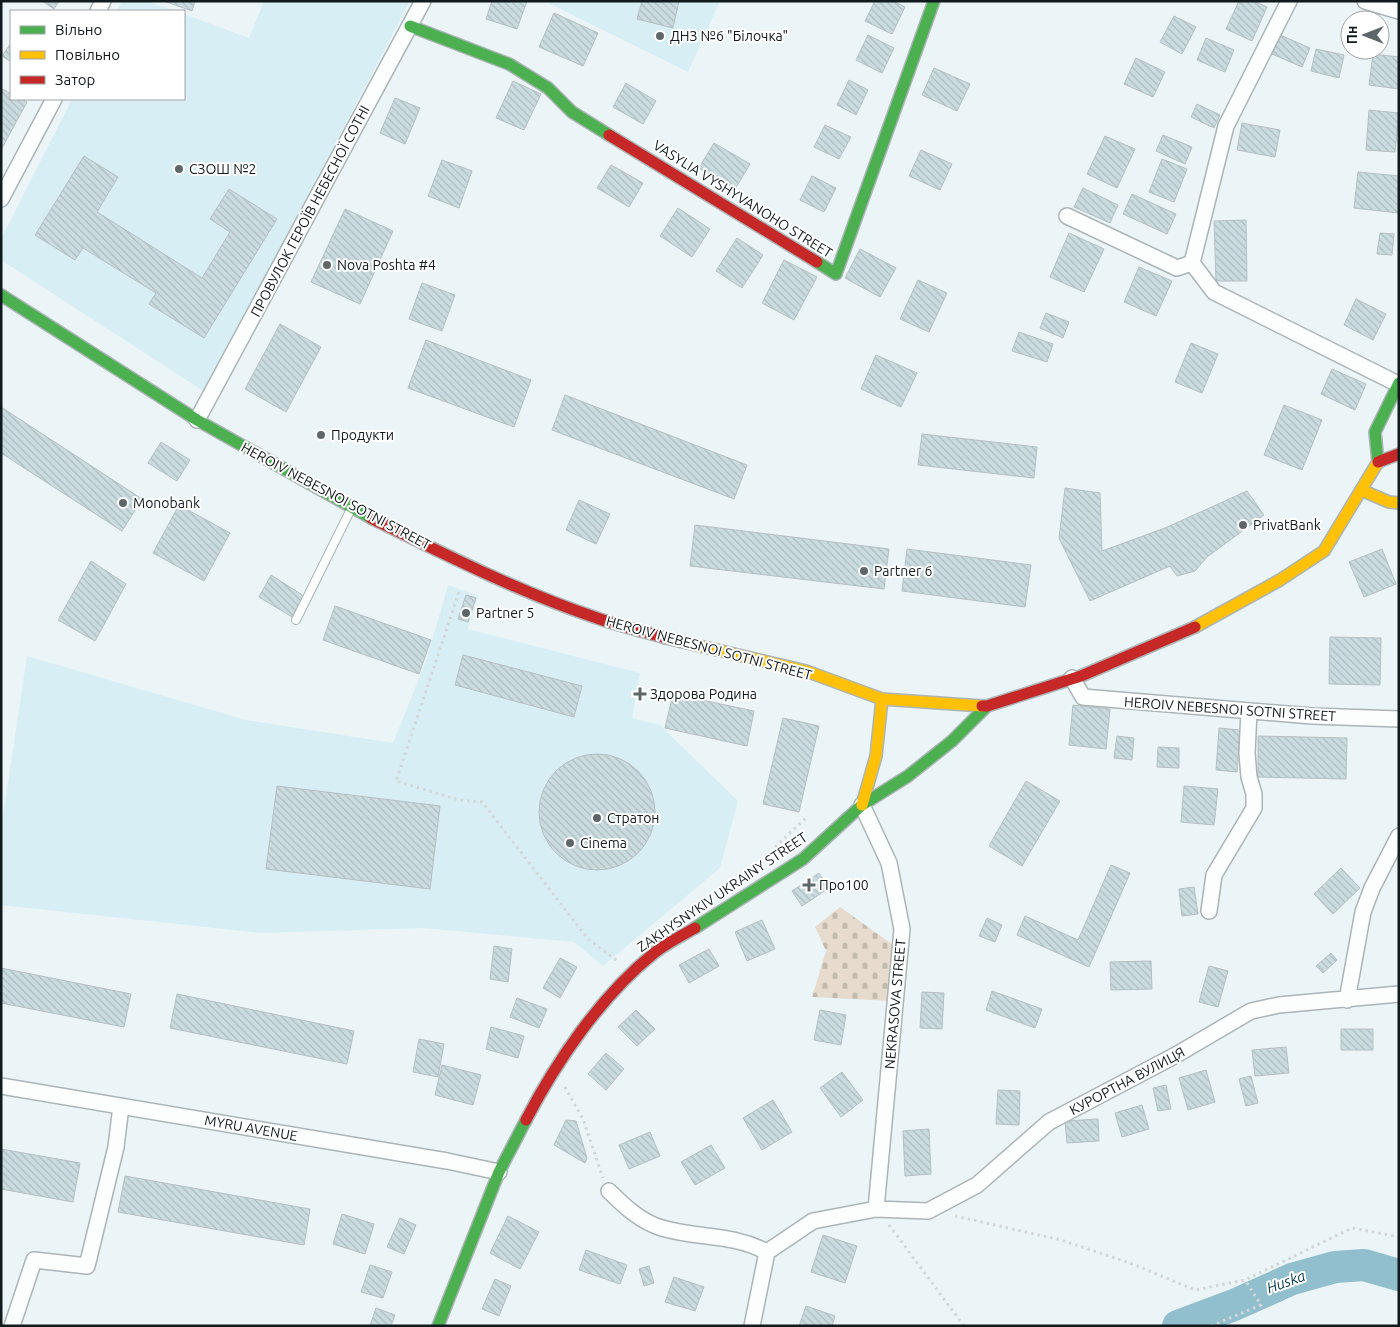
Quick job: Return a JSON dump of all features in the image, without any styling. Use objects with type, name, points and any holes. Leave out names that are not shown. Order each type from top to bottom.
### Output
[{"type":"street","name":"ПРОВУЛОК ГЕРОЇВ НЕБЕСНОЇ СОТНІ","points":[[197,420],[423,1]]},
{"type":"street","name":"VASYLIA VYSHYVANOHO STREET","points":[[410,26],[509,64],[548,88],[572,112],[836,274],[866,197],[887,130],[934,1]]},
{"type":"street","points":[[1192,263],[1226,126],[1289,1]]},
{"type":"street","points":[[1365,1],[1399,11]]},
{"type":"street","points":[[1,199],[53,100]]},
{"type":"street","points":[[1067,216],[1177,268],[1192,263]]},
{"type":"street","points":[[1192,263],[1214,292],[1398,384],[1375,432],[1378,462],[1399,454]]},
{"type":"street","name":"HEROIV NEBESNOI SOTNI STREET","points":[[2,298],[197,420],[352,507],[439,552],[509,584],[596,618],[684,643],[806,671],[882,700],[987,706],[1072,678],[1182,635],[1280,580],[1324,551],[1378,462]]},
{"type":"street","points":[[1361,490],[1389,502],[1399,503]]},
{"type":"street","name":"HEROIV NEBESNOI SOTNI STREET","points":[[1072,678],[1083,697],[1249,711],[1399,719]]},
{"type":"street","points":[[862,805],[876,756],[882,700]]},
{"type":"street","name":"ZAKHYSNYKIV UKRAINY STREET","points":[[438,1326],[500,1172],[538,1097],[598,1009],[653,954],[803,859],[862,805],[908,776],[952,741],[987,706]]},
{"type":"street","points":[[1209,911],[1214,875],[1254,808],[1254,794],[1249,777],[1247,753],[1249,711]]},
{"type":"street","name":"NEKRASOVA STREET","points":[[862,805],[889,863],[902,929],[876,1209]]},
{"type":"street","points":[[1348,1000],[1363,912],[1372,888],[1399,836]]},
{"type":"street","name":"КУРОРТНА ВУЛИЦЯ","points":[[767,1252],[813,1221],[876,1209],[928,1210],[977,1185],[1049,1122],[1176,1056],[1251,1011],[1279,1004],[1348,1000],[1399,994]]},
{"type":"street","name":"MYRU AVENUE","points":[[1,1086],[448,1161],[500,1172]]},
{"type":"street","points":[[12,1326],[34,1260],[87,1266],[116,1147],[121,1106]]},
{"type":"street","points":[[609,1191],[631,1212],[660,1228],[685,1234],[748,1242],[767,1252],[752,1326]]},
{"type":"lane","points":[[296,620],[352,507]]},
{"type":"path","points":[[460,592],[396,781],[460,800],[482,802],[588,939],[619,963]]},
{"type":"path","points":[[775,847],[807,817]]},
{"type":"path","points":[[564,1084],[583,1119],[609,1191]]},
{"type":"path","points":[[876,1209],[964,1326]]},
{"type":"path","points":[[928,1210],[994,1223],[1061,1240],[1130,1263],[1195,1290],[1245,1280],[1352,1228],[1399,1237]]},
{"type":"path","points":[[1211,1326],[1261,1305],[1245,1280]]},
{"type":"shaded area","points":[[122,1],[147,1],[172,10],[118,10]]},
{"type":"shaded area","name":"СЗОШ №2","points":[[264,1],[410,1],[205,392],[1,260],[1,239],[71,100],[185,100],[185,14],[249,38]]},
{"type":"shaded area","name":"ДНЗ №6 \"Білочка\"","points":[[544,1],[720,1],[688,72]]},
{"type":"shaded area","points":[[448,585],[478,596],[468,629],[640,673],[632,718],[660,725],[738,801],[720,868],[603,966],[574,942],[422,928],[261,933],[1,905],[1,829],[27,656],[246,720],[393,743],[426,661]]},
{"type":"green space","points":[[840,907],[896,947],[890,1001],[812,997],[826,951],[815,927]]},
{"type":"building","points":[[42,1],[59,1],[54,9]]},
{"type":"building","points":[[164,1],[195,1],[192,11]]},
{"type":"building","points":[[492,1],[527,1],[517,29],[486,19]]},
{"type":"building","points":[[642,1],[679,1],[673,28],[637,19]]},
{"type":"building","points":[[875,1],[893,1],[905,7],[892,34],[865,21]]},
{"type":"building","points":[[1239,1],[1254,1],[1267,7],[1252,41],[1226,29]]},
{"type":"building","points":[[554,13],[598,33],[583,66],[539,47]]},
{"type":"building","points":[[1174,16],[1196,27],[1182,54],[1160,42]]},
{"type":"building","points":[[868,35],[894,48],[882,73],[856,60]]},
{"type":"building","points":[[1280,35],[1310,48],[1302,67],[1272,54]]},
{"type":"building","points":[[1206,38],[1234,50],[1225,72],[1197,60]]},
{"type":"building","points":[[10,44],[10,61],[2,56]]},
{"type":"building","points":[[1316,49],[1340,54],[1340,60],[1343,60],[1339,78],[1311,71]]},
{"type":"building","points":[[1390,56],[1399,57],[1399,89],[1369,85],[1372,60],[1390,60]]},
{"type":"building","points":[[1136,58],[1165,72],[1153,97],[1124,84]]},
{"type":"building","points":[[934,68],[970,84],[957,111],[922,95]]},
{"type":"building","points":[[849,80],[868,90],[856,115],[837,105]]},
{"type":"building","points":[[513,81],[541,94],[524,130],[496,118]]},
{"type":"building","points":[[626,83],[656,101],[643,124],[613,107]]},
{"type":"building","points":[[1,88],[10,93],[10,100],[23,100],[27,102],[1,150]]},
{"type":"building","points":[[395,98],[420,108],[405,144],[380,133]]},
{"type":"building","points":[[1197,104],[1220,115],[1214,128],[1191,117]]},
{"type":"building","points":[[1369,110],[1399,113],[1395,152],[1366,150]]},
{"type":"building","points":[[1242,123],[1280,130],[1275,157],[1237,150]]},
{"type":"building","points":[[825,125],[851,137],[839,159],[814,147]]},
{"type":"building","points":[[1163,135],[1192,147],[1185,164],[1156,151]]},
{"type":"building","points":[[1105,136],[1135,149],[1117,188],[1087,174]]},
{"type":"building","points":[[714,143],[750,164],[735,189],[699,168]]},
{"type":"building","points":[[921,150],[952,164],[940,190],[909,176]]},
{"type":"building","points":[[84,156],[118,177],[97,212],[202,278],[230,232],[210,219],[229,189],[277,219],[204,338],[149,304],[156,293],[83,248],[75,260],[35,235]]},
{"type":"building","points":[[1162,159],[1187,169],[1174,202],[1149,192]]},
{"type":"building","points":[[442,160],[472,171],[459,208],[428,196]]},
{"type":"building","points":[[611,165],[643,183],[629,207],[597,188]]},
{"type":"building","points":[[1358,172],[1399,176],[1399,213],[1354,208]]},
{"type":"building","points":[[812,176],[836,188],[824,212],[800,200]]},
{"type":"building","points":[[1083,188],[1118,205],[1110,223],[1074,207]]},
{"type":"building","points":[[1132,194],[1176,214],[1167,234],[1123,214]]},
{"type":"building","points":[[678,208],[710,229],[692,257],[660,236]]},
{"type":"building","points":[[345,209],[393,231],[360,304],[311,282]]},
{"type":"building","points":[[1246,220],[1247,281],[1216,281],[1214,221]]},
{"type":"building","points":[[1069,233],[1104,249],[1084,292],[1050,277]]},
{"type":"building","points":[[1380,233],[1394,234],[1392,255],[1377,254]]},
{"type":"building","points":[[737,238],[763,255],[742,288],[716,271]]},
{"type":"building","points":[[860,249],[896,268],[880,297],[845,278]]},
{"type":"building","points":[[784,260],[817,277],[794,320],[762,303]]},
{"type":"building","points":[[1139,267],[1172,281],[1156,316],[1124,302]]},
{"type":"building","points":[[918,280],[947,293],[929,332],[900,319]]},
{"type":"building","points":[[422,283],[455,295],[442,331],[409,319]]},
{"type":"building","points":[[1356,299],[1386,314],[1373,340],[1344,325]]},
{"type":"building","points":[[1046,313],[1069,322],[1063,338],[1040,328]]},
{"type":"building","points":[[280,324],[321,347],[286,412],[245,389]]},
{"type":"building","points":[[1019,332],[1053,344],[1047,362],[1012,351]]},
{"type":"building","points":[[426,340],[531,380],[514,427],[408,388]]},
{"type":"building","points":[[1191,343],[1218,354],[1202,393],[1175,382]]},
{"type":"building","points":[[876,355],[917,373],[901,407],[861,389]]},
{"type":"building","points":[[1332,369],[1366,384],[1355,410],[1321,394]]},
{"type":"building","points":[[565,395],[747,465],[734,499],[552,430]]},
{"type":"building","points":[[1284,405],[1322,420],[1302,470],[1264,455]]},
{"type":"building","points":[[1,407],[142,499],[122,531],[1,453]]},
{"type":"building","points":[[922,434],[1037,447],[1034,478],[918,465]]},
{"type":"building","points":[[161,442],[190,460],[177,481],[148,463]]},
{"type":"building","points":[[1065,488],[1100,493],[1102,551],[1165,528],[1247,491],[1264,515],[1207,557],[1195,571],[1177,576],[1170,566],[1090,601],[1059,538]]},
{"type":"building","points":[[579,500],[610,514],[596,544],[566,530]]},
{"type":"building","points":[[179,505],[230,533],[204,581],[153,553]]},
{"type":"building","points":[[695,525],[889,549],[884,589],[690,566]]},
{"type":"building","points":[[907,549],[1031,565],[1025,607],[902,591]]},
{"type":"building","points":[[1382,549],[1396,584],[1364,597],[1349,562]]},
{"type":"building","points":[[91,561],[126,584],[95,641],[58,620]]},
{"type":"building","points":[[271,575],[304,596],[292,617],[259,597]]},
{"type":"building","points":[[466,595],[476,598],[468,622],[458,619]]},
{"type":"building","points":[[335,606],[431,640],[419,674],[323,640]]},
{"type":"building","points":[[1330,637],[1381,638],[1380,685],[1329,684]]},
{"type":"building","points":[[463,655],[582,686],[574,717],[455,685]]},
{"type":"building","points":[[673,694],[754,711],[747,746],[665,728]]},
{"type":"building","points":[[1073,705],[1110,709],[1106,749],[1069,745]]},
{"type":"building","points":[[783,718],[819,726],[799,812],[763,804]]},
{"type":"building","points":[[1219,728],[1240,730],[1237,772],[1216,770]]},
{"type":"building","points":[[1117,736],[1134,738],[1132,760],[1114,758]]},
{"type":"building","points":[[1258,736],[1347,738],[1346,779],[1258,777]]},
{"type":"building","points":[[1158,747],[1179,748],[1179,768],[1157,767]]},
{"type":"building","name":"Стратон","points":[[597,754],[619,759],[638,771],[650,790],[655,812],[650,834],[638,853],[619,865],[597,870],[575,865],[556,853],[544,834],[539,812],[544,790],[556,771],[575,759]]},
{"type":"building","points":[[1026,781],[1060,801],[1022,866],[989,846]]},
{"type":"building","points":[[277,786],[440,806],[430,889],[266,869]]},
{"type":"building","points":[[1184,786],[1218,789],[1214,825],[1181,822]]},
{"type":"building","points":[[1111,865],[1130,873],[1089,967],[1017,935],[1025,916],[1078,940]]},
{"type":"building","points":[[1341,868],[1360,888],[1333,914],[1314,894]]},
{"type":"building","points":[[819,873],[829,888],[802,906],[792,891]]},
{"type":"building","points":[[1194,887],[1198,914],[1182,916],[1179,889]]},
{"type":"building","points":[[987,918],[1002,925],[995,942],[979,936]]},
{"type":"building","points":[[762,920],[775,949],[747,961],[735,932]]},
{"type":"building","points":[[494,946],[512,949],[508,982],[490,979]]},
{"type":"building","points":[[709,949],[719,966],[689,983],[679,965]]},
{"type":"building","points":[[1331,953],[1337,960],[1323,973],[1316,966]]},
{"type":"building","points":[[560,958],[577,967],[560,998],[543,988]]},
{"type":"building","points":[[1151,961],[1152,989],[1111,990],[1110,962]]},
{"type":"building","points":[[1209,966],[1228,971],[1218,1007],[1199,1002]]},
{"type":"building","points":[[1,968],[131,994],[124,1027],[1,1003]]},
{"type":"building","points":[[992,991],[1042,1009],[1035,1028],[986,1010]]},
{"type":"building","points":[[922,992],[944,993],[942,1029],[920,1028]]},
{"type":"building","points":[[177,994],[354,1031],[347,1064],[170,1028]]},
{"type":"building","points":[[517,998],[547,1009],[539,1028],[510,1017]]},
{"type":"building","points":[[636,1010],[655,1029],[637,1046],[618,1027]]},
{"type":"building","points":[[820,1010],[846,1015],[841,1045],[814,1040]]},
{"type":"building","points":[[491,1027],[524,1036],[518,1058],[486,1049]]},
{"type":"building","points":[[1341,1029],[1373,1029],[1373,1050],[1341,1050]]},
{"type":"building","points":[[419,1039],[444,1044],[438,1077],[413,1072]]},
{"type":"building","points":[[1286,1047],[1289,1073],[1255,1076],[1252,1050]]},
{"type":"building","points":[[606,1053],[624,1069],[606,1090],[588,1074]]},
{"type":"building","points":[[442,1065],[481,1075],[473,1105],[435,1095]]},
{"type":"building","points":[[1206,1070],[1215,1102],[1188,1110],[1179,1078]]},
{"type":"building","points":[[842,1072],[863,1100],[841,1117],[820,1088]]},
{"type":"building","points":[[1251,1076],[1258,1103],[1246,1106],[1239,1079]]},
{"type":"building","points":[[1166,1085],[1171,1109],[1158,1111],[1153,1088]]},
{"type":"building","points":[[998,1090],[1020,1091],[1019,1125],[996,1124]]},
{"type":"building","points":[[773,1100],[792,1132],[762,1150],[743,1118]]},
{"type":"building","points":[[1142,1105],[1149,1129],[1122,1137],[1115,1113]]},
{"type":"building","points":[[1098,1119],[1099,1141],[1067,1143],[1065,1121]]},
{"type":"building","points":[[566,1120],[576,1121],[587,1158],[585,1163],[554,1145]]},
{"type":"building","points":[[929,1129],[931,1174],[905,1176],[903,1131]]},
{"type":"building","points":[[650,1132],[660,1156],[629,1169],[619,1145]]},
{"type":"building","points":[[711,1145],[725,1168],[695,1185],[681,1162]]},
{"type":"building","points":[[1,1149],[80,1163],[73,1202],[1,1189]]},
{"type":"building","points":[[125,1176],[310,1209],[304,1245],[118,1212]]},
{"type":"building","points":[[342,1214],[374,1224],[365,1254],[333,1244]]},
{"type":"building","points":[[508,1216],[539,1232],[520,1269],[490,1253]]},
{"type":"building","points":[[400,1218],[416,1225],[404,1254],[387,1247]]},
{"type":"building","points":[[823,1235],[857,1246],[845,1283],[811,1272]]},
{"type":"building","points":[[586,1250],[627,1265],[620,1284],[579,1270]]},
{"type":"building","points":[[370,1265],[392,1272],[383,1298],[361,1292]]},
{"type":"building","points":[[649,1266],[654,1283],[644,1286],[639,1269]]},
{"type":"building","points":[[674,1277],[704,1287],[695,1311],[665,1302]]},
{"type":"building","points":[[495,1279],[511,1286],[499,1316],[482,1309]]},
{"type":"building","points":[[806,1306],[835,1316],[832,1326],[799,1326]]},
{"type":"building","points":[[376,1308],[395,1315],[391,1326],[370,1326]]},
{"type":"waterway","name":"Huska","points":[[1178,1326],[1234,1305],[1292,1279],[1335,1267],[1364,1265],[1399,1275]]},
{"type":"traffic: fast","points":[[817,262],[836,274],[934,1]]},
{"type":"traffic: fast","points":[[410,26],[509,64],[548,88],[572,112],[609,135]]},
{"type":"traffic: fast","points":[[1,295],[197,420],[371,518]]},
{"type":"traffic: fast","points":[[1378,462],[1375,432],[1399,383]]},
{"type":"traffic: fast","points":[[695,928],[803,859],[862,805],[908,776],[952,741],[987,706]]},
{"type":"traffic: fast","points":[[438,1326],[499,1172],[526,1120]]},
{"type":"traffic: slow","points":[[1195,627],[1280,580],[1324,551],[1378,462]]},
{"type":"traffic: slow","points":[[1361,490],[1389,502],[1399,503]]},
{"type":"traffic: slow","points":[[666,638],[806,671],[882,699],[982,706]]},
{"type":"traffic: slow","points":[[862,805],[876,756],[882,699]]},
{"type":"traffic: jam","points":[[609,135],[817,262]]},
{"type":"traffic: jam","points":[[1378,462],[1399,454]]},
{"type":"traffic: jam","points":[[371,518],[482,572],[568,608],[605,621],[666,638]]},
{"type":"traffic: jam","points":[[982,706],[1081,676],[1195,627]]},
{"type":"traffic: jam","points":[[526,1120],[551,1075],[581,1031],[615,990],[658,950],[695,928]]},
{"type":"place","name":"ДНЗ №6 \"Білочка\"","points":[[660,36]]},
{"type":"place","name":"СЗОШ №2","points":[[179,169]]},
{"type":"place","name":"Nova Poshta #4","points":[[327,265]]},
{"type":"place","name":"Продукти","points":[[321,435]]},
{"type":"place","name":"Monobank","points":[[123,503]]},
{"type":"place","name":"PrivatBank","points":[[1243,525]]},
{"type":"place","name":"Partner 6","points":[[864,571]]},
{"type":"place","name":"Partner 5","points":[[466,613]]},
{"type":"place","name":"Здорова Родина","points":[[640,694]]},
{"type":"place","name":"Стратон","points":[[597,818]]},
{"type":"place","name":"Cinema","points":[[570,843]]},
{"type":"place","name":"Про100","points":[[809,885]]}]
